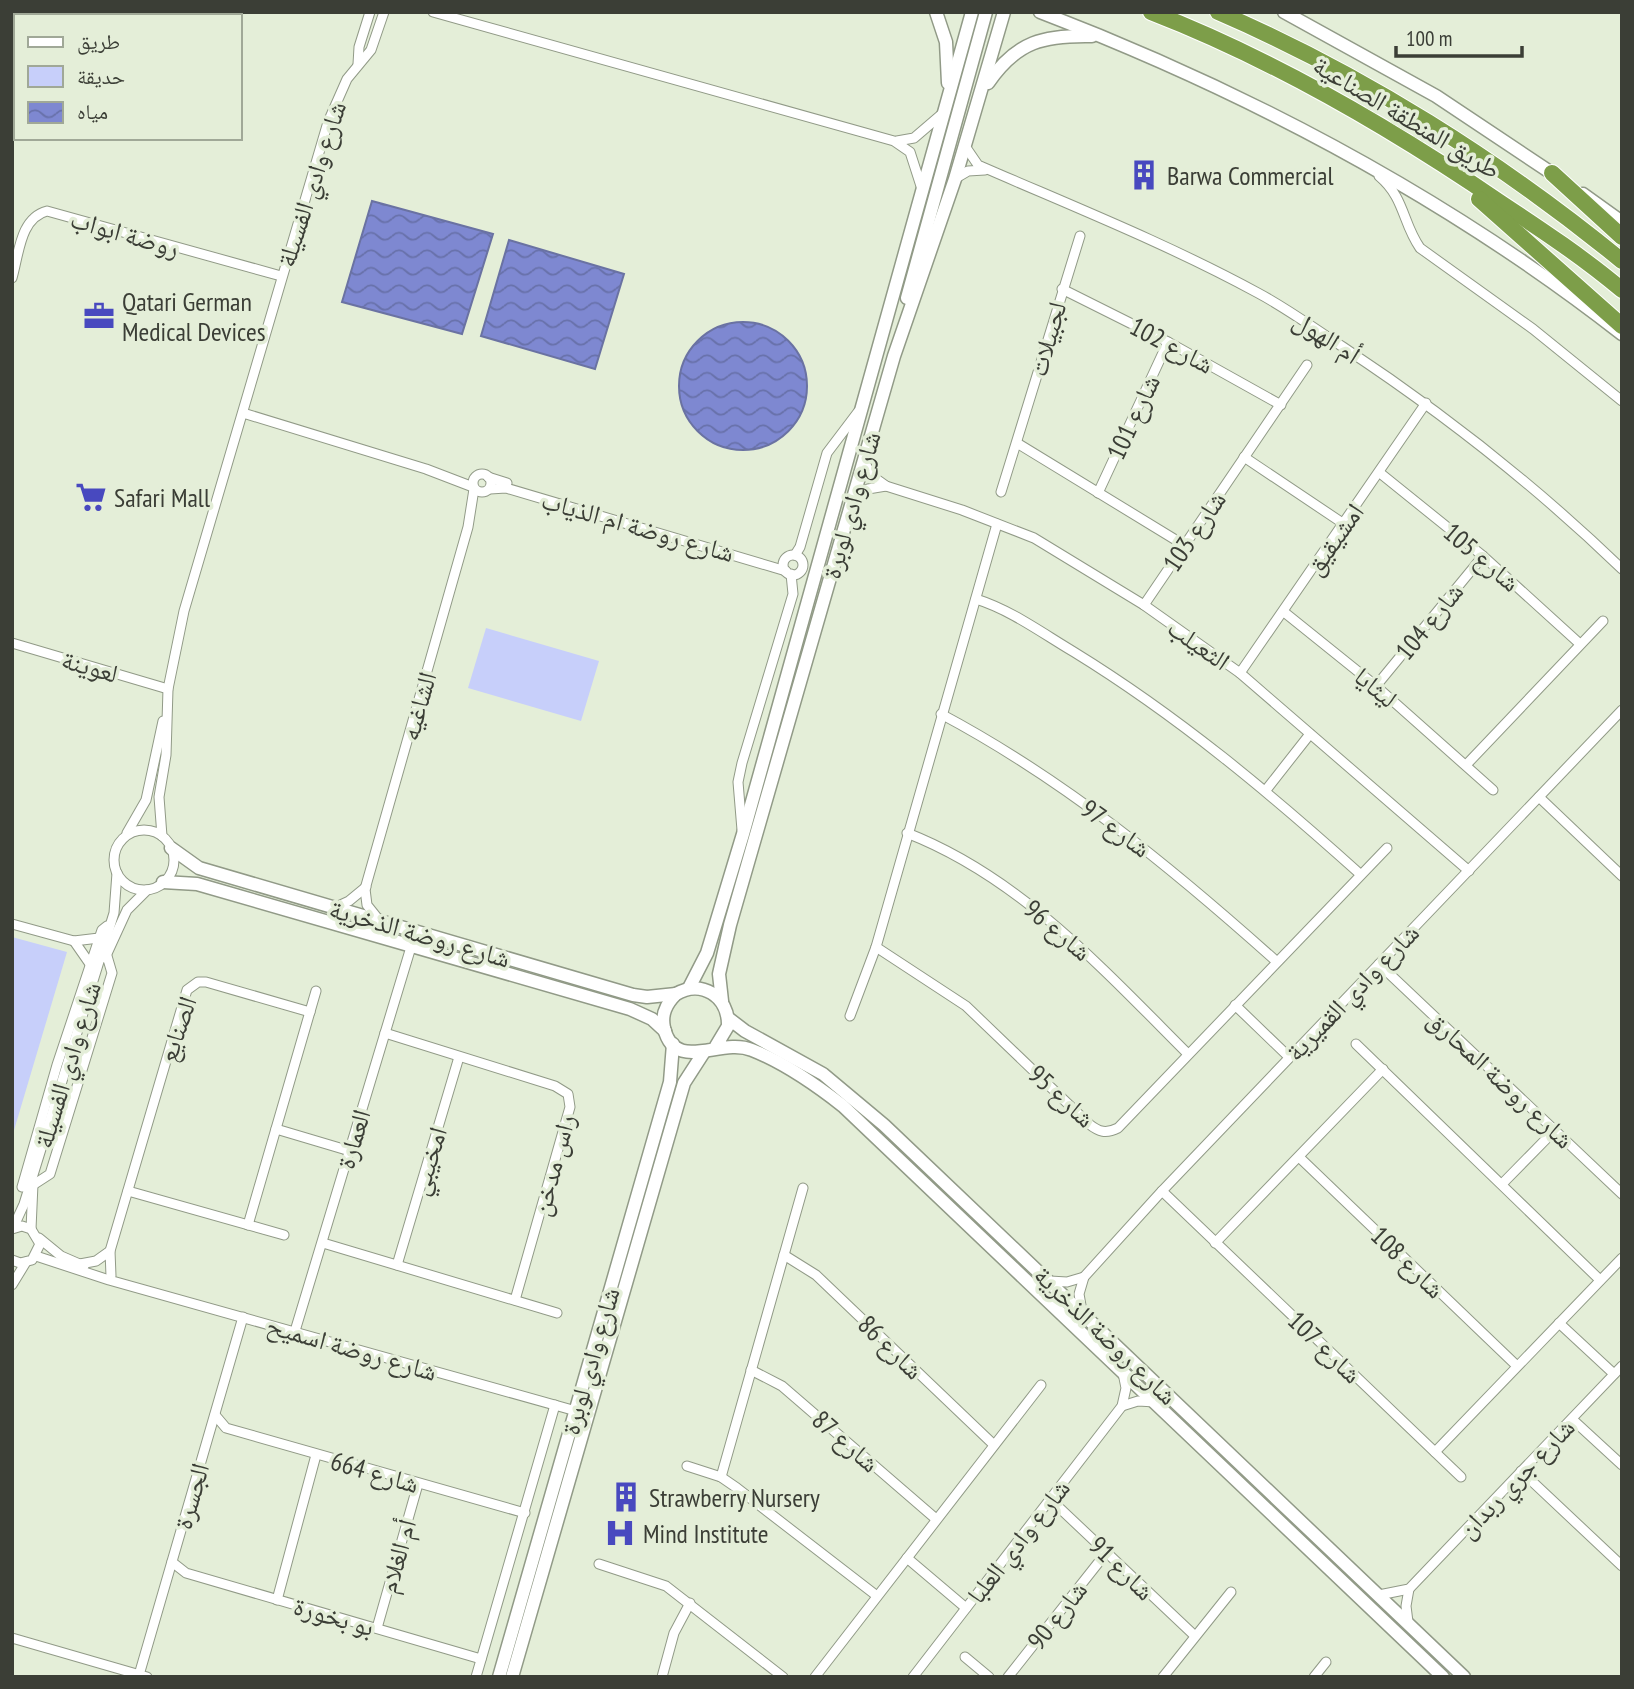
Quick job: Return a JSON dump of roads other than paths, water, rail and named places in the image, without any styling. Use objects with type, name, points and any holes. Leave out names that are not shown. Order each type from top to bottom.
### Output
[{"type":"highway","name":"طريق المنطقة الصناعية","points":[[1151,12],[1235,48],[1314,88],[1422,149],[1550,236],[1622,290]]},
{"type":"highway","name":"طريق المنطقة الصناعية","points":[[1218,12],[1337,71],[1408,112],[1539,197],[1622,261]]},
{"type":"highway","points":[[1422,149],[1622,326]]},
{"type":"highway","points":[[1552,173],[1622,237]]},
{"type":"street","points":[[433,12],[894,141],[910,152],[921,186]]},
{"type":"street","points":[[936,12],[946,41],[949,92]]},
{"type":"street","name":"شارع وادي لوبرة","points":[[689,988],[707,953],[743,834],[921,186],[972,12]]},
{"type":"street","points":[[894,356],[916,262],[986,12]]},
{"type":"street","name":"شارع وادي لوبرة","points":[[722,1002],[721,958],[894,356],[955,179],[1004,12]]},
{"type":"street","points":[[1040,12],[1188,73],[1352,155],[1447,212],[1622,334]]},
{"type":"street","points":[[1058,12],[1103,37]]},
{"type":"street","name":"طريق المنطقة الصناعية","points":[[1284,12],[1436,96],[1622,222]]},
{"type":"street","name":"شارع وادي الفسيلة","points":[[358,64],[359,47],[369,13]]},
{"type":"street","name":"شارع وادي الفسيلة","points":[[162,836],[159,797],[166,755],[168,689],[184,611],[328,122],[339,95],[358,64],[371,50],[384,13]]},
{"type":"street","points":[[982,93],[999,68],[1022,47],[1054,37],[1103,37]]},
{"type":"street","points":[[894,141],[914,138],[942,114]]},
{"type":"street","name":"أم الهول","points":[[965,146],[971,159],[990,171],[1124,228],[1259,293],[1426,404],[1513,471],[1622,569]]},
{"type":"street","points":[[1352,155],[1395,191],[1420,248],[1533,329],[1622,401]]},
{"type":"street","points":[[955,179],[968,171],[990,171]]},
{"type":"street","name":"روضة ابواب","points":[[12,278],[27,225],[35,215],[47,211],[281,276]]},
{"type":"street","name":"لجبيلات","points":[[1000,492],[1080,236]]},
{"type":"street","name":"شارع 102","points":[[1062,289],[1168,342],[1281,405]]},
{"type":"street","name":"شارع 101","points":[[1098,493],[1168,342]]},
{"type":"street","points":[[743,834],[738,782],[793,594],[784,560],[795,555],[800,547],[827,453],[859,410],[863,389],[878,347]]},
{"type":"street","name":"شارع 103","points":[[1144,605],[1307,365]]},
{"type":"street","name":"امشيقيق","points":[[1240,673],[1426,404]]},
{"type":"street","points":[[243,413],[426,469],[473,488]]},
{"type":"street","points":[[1017,443],[1184,545]]},
{"type":"street","points":[[1244,457],[1344,524]]},
{"type":"street","points":[[864,460],[872,476],[886,486]]},
{"type":"street","points":[[426,469],[464,476],[477,475]]},
{"type":"street","name":"شارع 105","points":[[1380,473],[1483,556],[1580,645]]},
{"type":"street","name":"شارع روضة ام الذياب","points":[[477,475],[771,560],[784,560]]},
{"type":"street","name":"الشاغيه","points":[[366,887],[469,524],[477,475]]},
{"type":"street","points":[[488,477],[488,490]]},
{"type":"street","points":[[853,497],[868,489],[886,486]]},
{"type":"street","name":"الثعيلب","points":[[886,486],[1034,538],[1144,605],[1240,673],[1469,871]]},
{"type":"street","name":"شارع روضة ام الذياب","points":[[473,488],[506,488],[789,573]]},
{"type":"street","name":"الشاغيه","points":[[469,524],[474,520],[488,490]]},
{"type":"street","points":[[850,1016],[876,947],[997,524]]},
{"type":"street","points":[[789,573],[799,573],[803,566],[801,559],[795,555]]},
{"type":"street","name":"شارع 104","points":[[1376,686],[1483,556]]},
{"type":"street","points":[[976,599],[1010,613],[1105,671],[1178,721],[1266,790],[1360,874]]},
{"type":"street","name":"ليثايا","points":[[1284,612],[1376,686],[1493,790]]},
{"type":"street","points":[[1466,765],[1603,621]]},
{"type":"street","name":"لعوينة","points":[[12,643],[168,689]]},
{"type":"street","name":"شارع وادي القميرية","points":[[1084,1277],[1289,1057],[1622,710]]},
{"type":"street","name":"شارع وادي الفسيلة","points":[[126,836],[146,800],[166,713]]},
{"type":"street","name":"شارع 97","points":[[941,715],[1006,751],[1128,835],[1180,875],[1276,961]]},
{"type":"street","points":[[1266,790],[1310,734]]},
{"type":"street","points":[[1539,797],[1622,876]]},
{"type":"street","points":[[144,830],[162,836],[171,848],[173,867],[163,883],[148,890],[130,886],[117,873],[114,857],[126,836],[144,830]]},
{"type":"street","name":"شارع 96","points":[[907,833],[970,863],[1014,893],[1094,961],[1188,1054]]},
{"type":"street","name":"شارع روضة الذخرية","points":[[171,848],[199,868],[333,908],[634,995],[647,997],[676,994]]},
{"type":"street","name":"شارع 95","points":[[876,947],[966,1006],[1096,1130],[1104,1132],[1118,1128],[1387,848]]},
{"type":"street","name":"شارع وادي الفسيلة","points":[[13,1228],[24,1204],[94,966],[111,922],[117,897],[117,873]]},
{"type":"street","name":"شارع روضة الذخرية","points":[[163,883],[197,884],[630,1009],[652,1019],[665,1031]]},
{"type":"street","points":[[333,908],[349,901],[366,887]]},
{"type":"street","points":[[366,887],[367,905],[380,921]]},
{"type":"street","name":"شارع وادي الفسيلة","points":[[94,966],[107,956],[127,910],[148,890]]},
{"type":"street","points":[[24,1204],[22,1191],[25,1171],[94,966],[99,939],[111,922]]},
{"type":"street","points":[[12,924],[74,941],[99,939]]},
{"type":"street","points":[[74,941],[94,966]]},
{"type":"street","name":"العمارة","points":[[295,1331],[411,947]]},
{"type":"street","points":[[33,1185],[50,1174],[112,973],[107,956]]},
{"type":"street","name":"شارع روضة المحارق","points":[[1379,964],[1622,1194]]},
{"type":"street","name":"الصنايع","points":[[111,1276],[110,1251],[184,998],[192,985],[206,982],[310,1012]]},
{"type":"street","points":[[689,988],[708,990],[722,1002],[728,1017],[726,1033],[710,1049],[687,1052],[673,1044],[665,1031],[666,1007],[676,994],[689,988]]},
{"type":"street","points":[[248,1225],[316,991]]},
{"type":"street","points":[[1235,1005],[1289,1057]]},
{"type":"street","name":"شارع روضة الذخرية","points":[[728,1017],[745,1031],[823,1074],[853,1097],[1050,1281],[1464,1677]]},
{"type":"street","name":"راس مدخن","points":[[385,1033],[555,1086],[568,1094],[570,1100],[515,1300]]},
{"type":"street","name":"شارع وادي لوبرة","points":[[499,1677],[670,1082],[673,1044]]},
{"type":"street","points":[[1356,1044],[1600,1280]]},
{"type":"street","name":"شارع روضة الذخرية","points":[[710,1049],[742,1046],[765,1056],[818,1087],[843,1106],[1443,1677]]},
{"type":"street","name":"شارع وادي لوبرة","points":[[512,1677],[684,1083],[710,1049]]},
{"type":"street","name":"امخيبي","points":[[397,1265],[459,1057]]},
{"type":"street","points":[[1215,1242],[1383,1069]]},
{"type":"street","points":[[276,1129],[350,1151]]},
{"type":"street","points":[[1502,1184],[1555,1130]]},
{"type":"street","name":"شارع 108","points":[[1299,1157],[1517,1366]]},
{"type":"street","name":"شارع وادي الفسيلة","points":[[31,1229],[37,1161]]},
{"type":"street","points":[[721,1477],[803,1188]]},
{"type":"street","points":[[128,1191],[284,1235]]},
{"type":"street","name":"شارع 107","points":[[1162,1191],[1461,1477]]},
{"type":"street","points":[[13,1228],[31,1229]]},
{"type":"street","name":"شارع روضة اسميح","points":[[31,1229],[53,1250],[128,1284]]},
{"type":"street","points":[[12,1284],[26,1262],[36,1256],[38,1238]]},
{"type":"street","points":[[323,1243],[557,1313]]},
{"type":"street","points":[[79,1264],[96,1261],[110,1251]]},
{"type":"street","name":"شارع 86","points":[[784,1255],[816,1275],[994,1445]]},
{"type":"street","name":"شارع روضة اسميح","points":[[36,1256],[576,1410]]},
{"type":"street","points":[[1435,1452],[1622,1258]]},
{"type":"street","points":[[12,1260],[26,1262]]},
{"type":"street","points":[[1050,1281],[1067,1282],[1084,1277]]},
{"type":"street","points":[[1082,1312],[1079,1294],[1084,1277]]},
{"type":"street","name":"الجسرة","points":[[143,1676],[168,1576],[243,1317]]},
{"type":"street","points":[[1559,1323],[1614,1374]]},
{"type":"street","name":"شارع جري ربدان","points":[[1409,1589],[1622,1366]]},
{"type":"street","name":"شارع 87","points":[[751,1370],[782,1386],[936,1519]]},
{"type":"street","points":[[1122,1370],[1126,1388],[1122,1406],[1138,1401],[1155,1402]]},
{"type":"street","points":[[815,1677],[1041,1385]]},
{"type":"street","name":"شارع وادي لوبرة","points":[[476,1677],[555,1405]]},
{"type":"street","name":"شارع وادي العلبا","points":[[913,1677],[1122,1406]]},
{"type":"street","points":[[209,1433],[226,1428],[215,1415]]},
{"type":"street","points":[[1572,1419],[1622,1465]]},
{"type":"street","name":"شارع 664","points":[[226,1428],[525,1513]]},
{"type":"street","points":[[277,1600],[316,1455]]},
{"type":"street","points":[[687,1466],[721,1477],[877,1596]]},
{"type":"street","points":[[1521,1471],[1622,1566]]},
{"type":"street","name":"أم الغلام","points":[[377,1628],[418,1484]]},
{"type":"street","name":"شارع 91","points":[[1051,1499],[1195,1636]]},
{"type":"street","name":"شارع 90","points":[[1008,1677],[1106,1553]]},
{"type":"street","points":[[907,1558],[966,1608]]},
{"type":"street","name":"بو بخورة","points":[[172,1562],[186,1573],[481,1659]]},
{"type":"street","points":[[599,1564],[666,1586],[783,1677]]},
{"type":"street","name":"بو بخورة","points":[[168,1576],[186,1573]]},
{"type":"street","points":[[1379,1595],[1409,1589],[1406,1606],[1408,1623]]},
{"type":"street","points":[[1163,1677],[1231,1592]]},
{"type":"street","points":[[662,1677],[674,1633],[690,1603]]},
{"type":"street","points":[[12,1638],[143,1676]]},
{"type":"street","points":[[965,1657],[989,1677]]},
{"type":"street","points":[[1314,1677],[1326,1662]]},
{"type":"water","points":[[372,201],[493,234],[462,334],[342,302]]},
{"type":"water","points":[[509,240],[624,274],[595,369],[481,336]]},
{"type":"water","points":[[743,322],[767,327],[788,341],[802,362],[807,386],[802,410],[788,431],[767,445],[743,450],[719,445],[698,431],[684,410],[679,386],[684,362],[698,341],[719,327]]},
{"type":"place","name":"Barwa Commercial","points":[[1144,175]]},
{"type":"place","name":"Qatari German Medical Devices","points":[[99,316]]},
{"type":"place","name":"Safari Mall","points":[[91,497]]},
{"type":"place","name":"Strawberry Nursery","points":[[626,1497]]},
{"type":"place","name":"Mind Institute","points":[[620,1533]]}]
